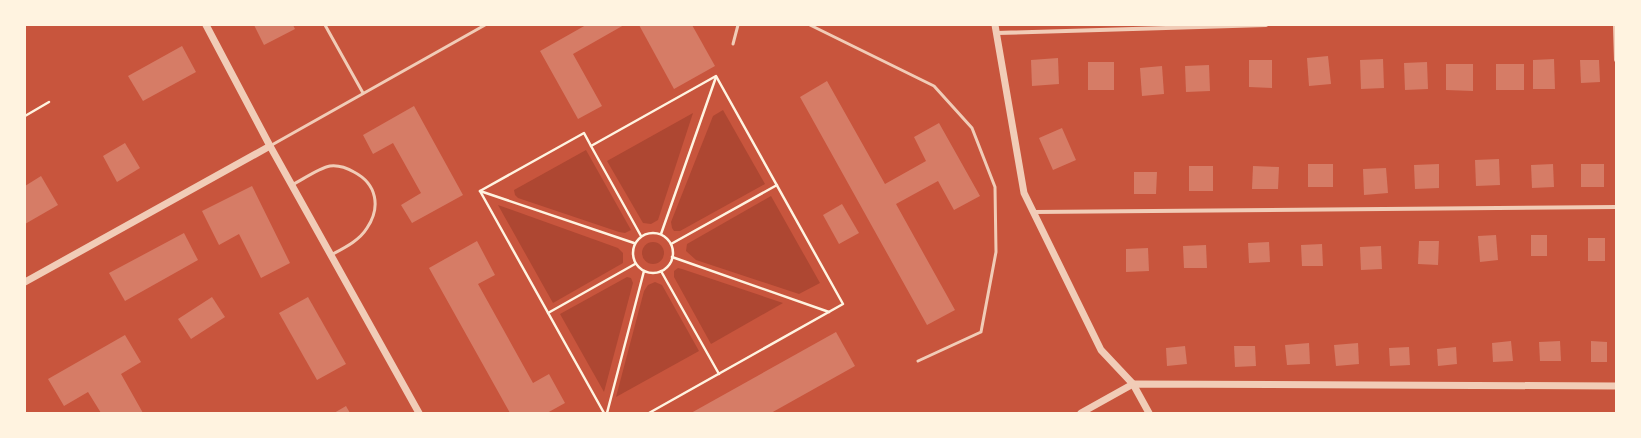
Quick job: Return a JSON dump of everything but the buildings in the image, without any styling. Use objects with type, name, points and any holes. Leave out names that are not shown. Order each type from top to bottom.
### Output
[{"type":"street","points":[[206,25],[270,146],[419,413]]},
{"type":"street","points":[[996,25],[1024,193],[1101,350],[1133,384],[1149,413]]},
{"type":"street","points":[[997,33],[1266,25]]},
{"type":"street","points":[[1615,25],[1616,60]]},
{"type":"street","points":[[25,282],[270,146]]},
{"type":"street","points":[[1034,212],[1616,207]]},
{"type":"street","points":[[1081,413],[1133,384],[1616,386]]},
{"type":"lane","points":[[326,25],[363,93]]},
{"type":"lane","points":[[270,146],[485,25]]},
{"type":"lane","points":[[733,44],[738,25]]},
{"type":"lane","points":[[810,25],[934,86],[972,128],[994,187],[996,252],[981,332],[918,361]]},
{"type":"lane","points":[[292,185],[329,166],[348,169],[358,174],[373,189],[375,203],[373,215],[367,228],[360,237],[331,255]]},
{"type":"path","points":[[591,146],[716,76]]},
{"type":"path","points":[[649,413],[843,304],[716,76]]},
{"type":"path","points":[[661,234],[716,76]]},
{"type":"path","points":[[25,116],[49,102]]},
{"type":"path","points":[[480,191],[584,133],[641,236]]},
{"type":"path","points":[[671,244],[777,185]]},
{"type":"path","points":[[480,191],[634,243]]},
{"type":"path","points":[[480,191],[605,413]]},
{"type":"path","points":[[654,232],[665,236],[671,244],[672,257],[668,265],[661,271],[650,273],[644,271],[635,264],[632,250],[634,243],[641,236],[654,232]]},
{"type":"path","points":[[672,257],[829,312]]},
{"type":"path","points":[[548,313],[635,264]]},
{"type":"path","points":[[605,413],[644,271]]},
{"type":"path","points":[[661,271],[719,374]]},
{"type":"shaded area","points":[[723,110],[765,184],[680,231],[674,231],[671,222],[713,116]]},
{"type":"shaded area","points":[[693,113],[658,220],[651,224],[643,223],[607,161]]},
{"type":"shaded area","points":[[586,150],[631,230],[625,233],[619,232],[518,198],[515,195],[514,190]]},
{"type":"shaded area","points":[[771,196],[820,283],[799,294],[696,260],[686,251],[687,244]]},
{"type":"shaded area","points":[[498,205],[618,248],[623,253],[623,263],[553,303]]},
{"type":"shaded area","points":[[649,242],[657,242],[664,249],[664,257],[657,264],[649,264],[642,257],[642,249]]},
{"type":"shaded area","points":[[678,268],[783,303],[711,344],[674,277],[674,271]]},
{"type":"shaded area","points":[[627,277],[631,278],[633,283],[604,392],[560,314]]},
{"type":"shaded area","points":[[655,282],[662,285],[699,351],[616,397],[644,291],[648,285]]}]
